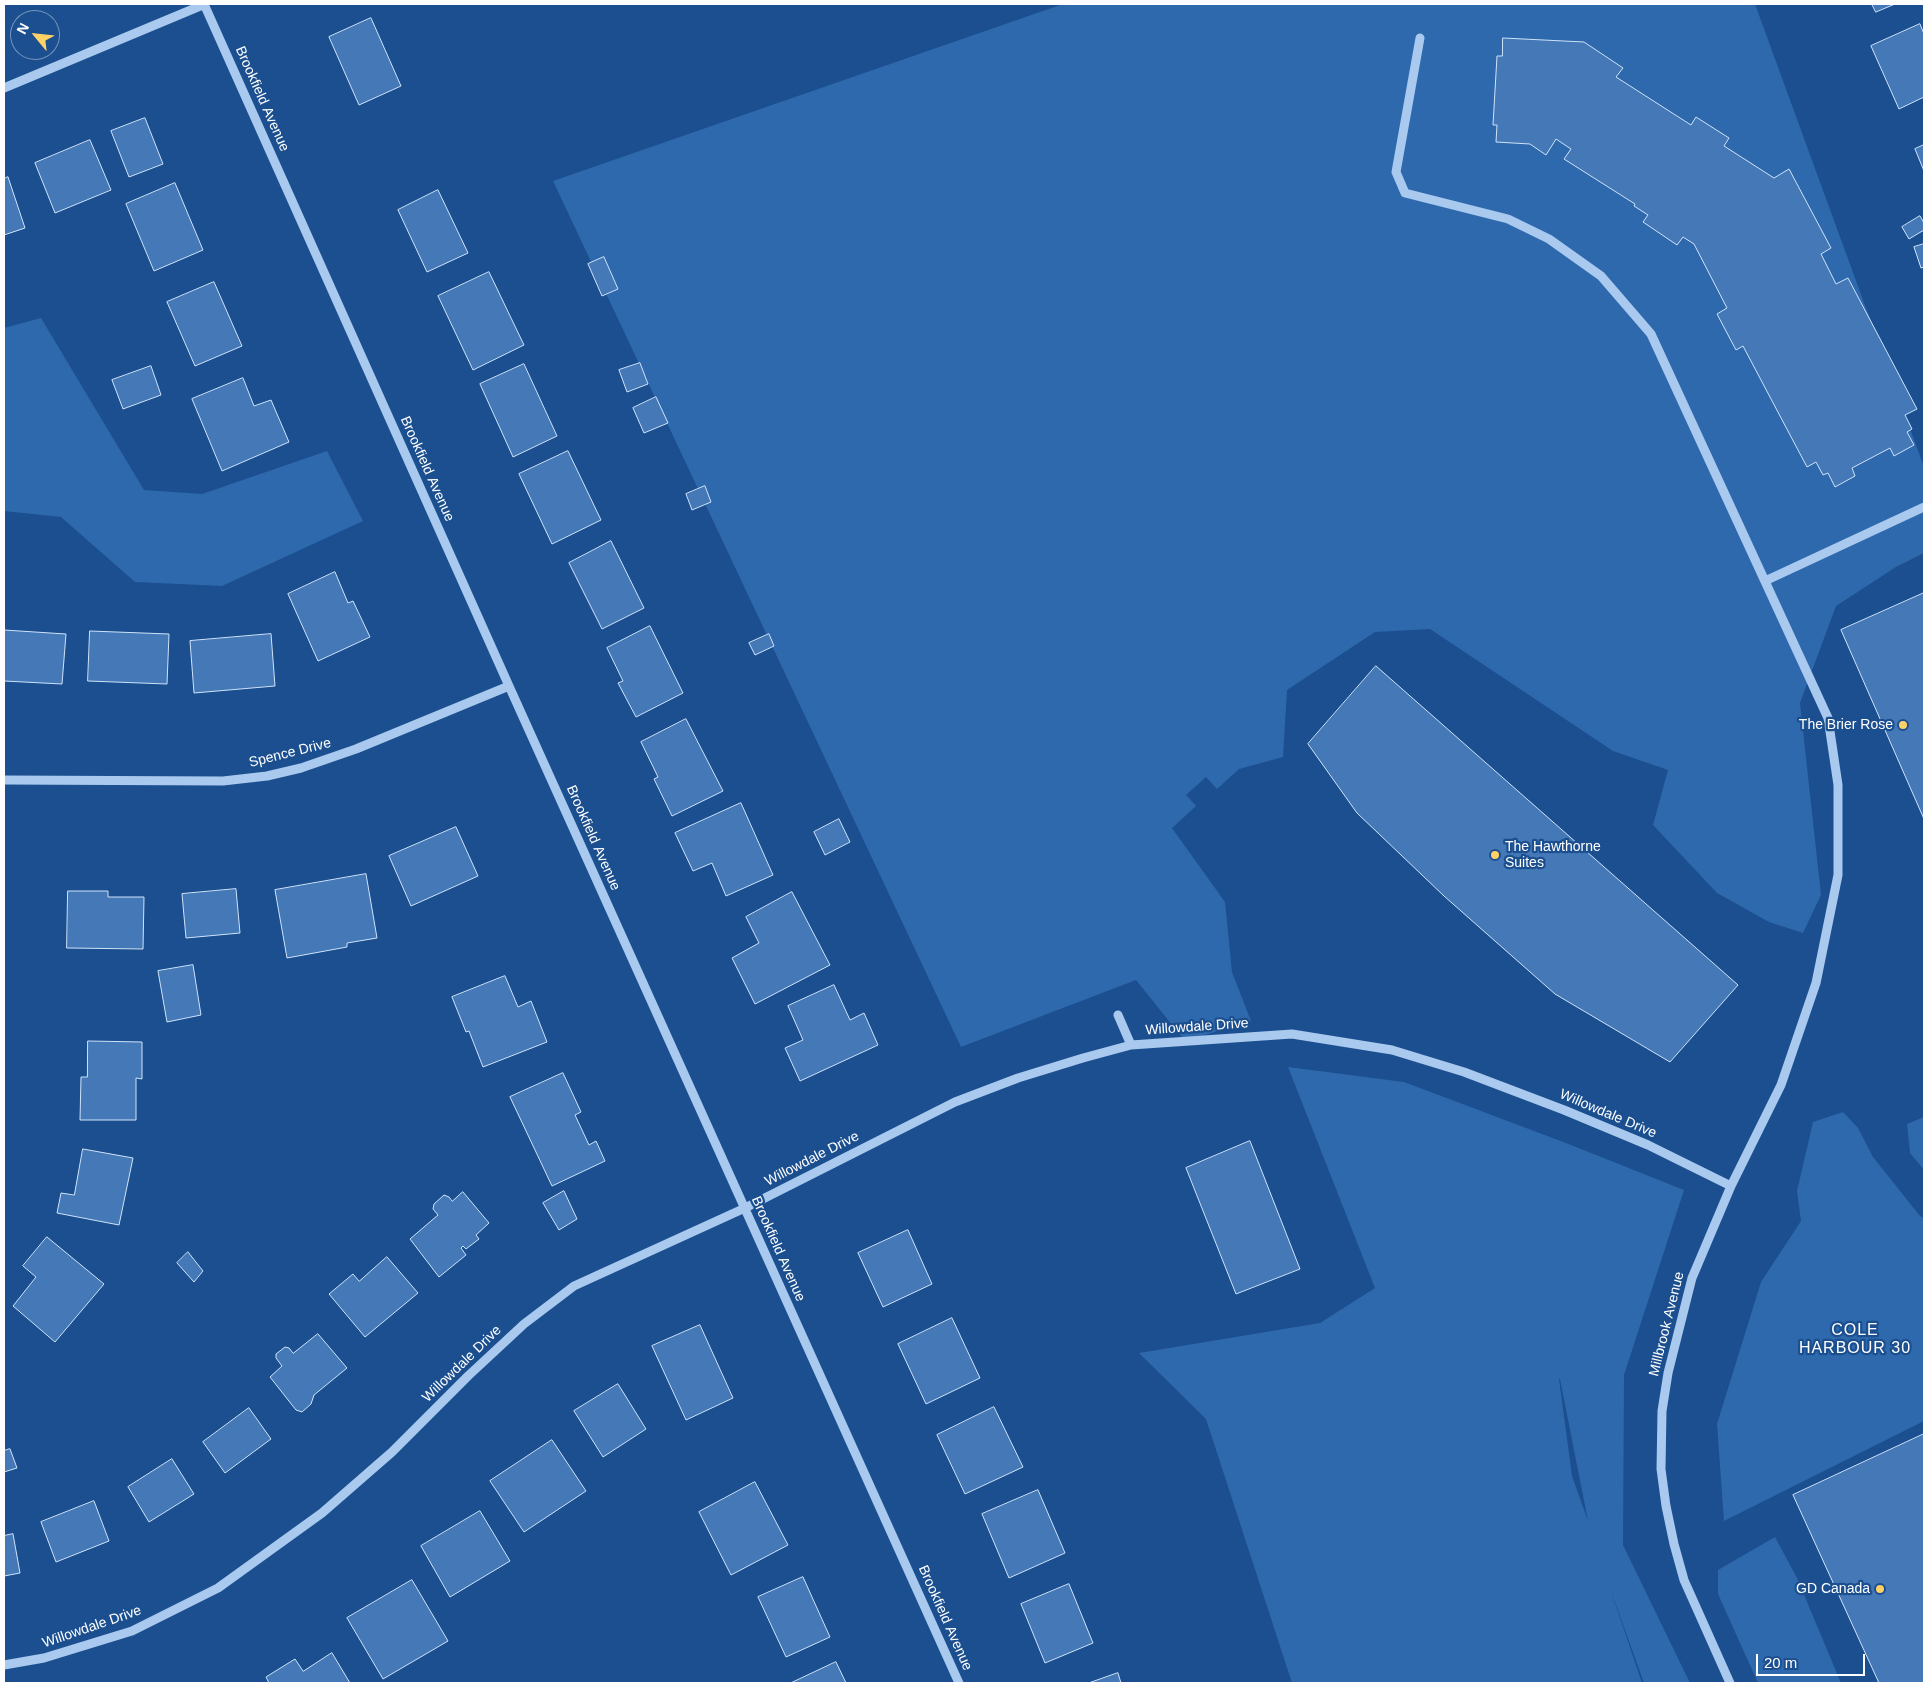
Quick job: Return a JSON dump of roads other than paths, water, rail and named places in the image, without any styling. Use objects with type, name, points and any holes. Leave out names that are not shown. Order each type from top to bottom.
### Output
[{"type":"street","points":[[4,88],[204,4]]},
{"type":"street","name":"Brookfield Avenue","points":[[204,4],[509,686],[959,1683]]},
{"type":"street","name":"Millbrook Avenue","points":[[1420,38],[1396,172],[1405,193],[1508,219],[1549,239],[1601,276],[1652,334],[1828,718],[1838,784],[1838,875],[1816,983],[1781,1085],[1731,1186],[1692,1278],[1668,1373],[1662,1411],[1660,1449],[1666,1506],[1684,1580],[1730,1683]]},
{"type":"street","points":[[1765,581],[1924,507]]},
{"type":"street","name":"Spence Drive","points":[[4,780],[223,781],[267,776],[301,768],[356,750],[509,686]]},
{"type":"street","points":[[1118,1015],[1131,1045]]},
{"type":"street","name":"Willowdale Drive","points":[[4,1665],[44,1658],[132,1630],[218,1588],[322,1513],[392,1452],[468,1376],[524,1324],[574,1286],[745,1208],[956,1102],[1018,1078],[1131,1045],[1292,1034],[1392,1050],[1464,1072],[1564,1110],[1648,1145],[1731,1186]]},
{"type":"place","name":"The Brier Rose","points":[[1903,725]]},
{"type":"place","name":"The Hawthorne Suites","points":[[1495,855]]},
{"type":"place","name":"GD Canada","points":[[1880,1589]]},
{"type":"district","name":"COLE HARBOUR 30","points":[[1855,1340]]}]
